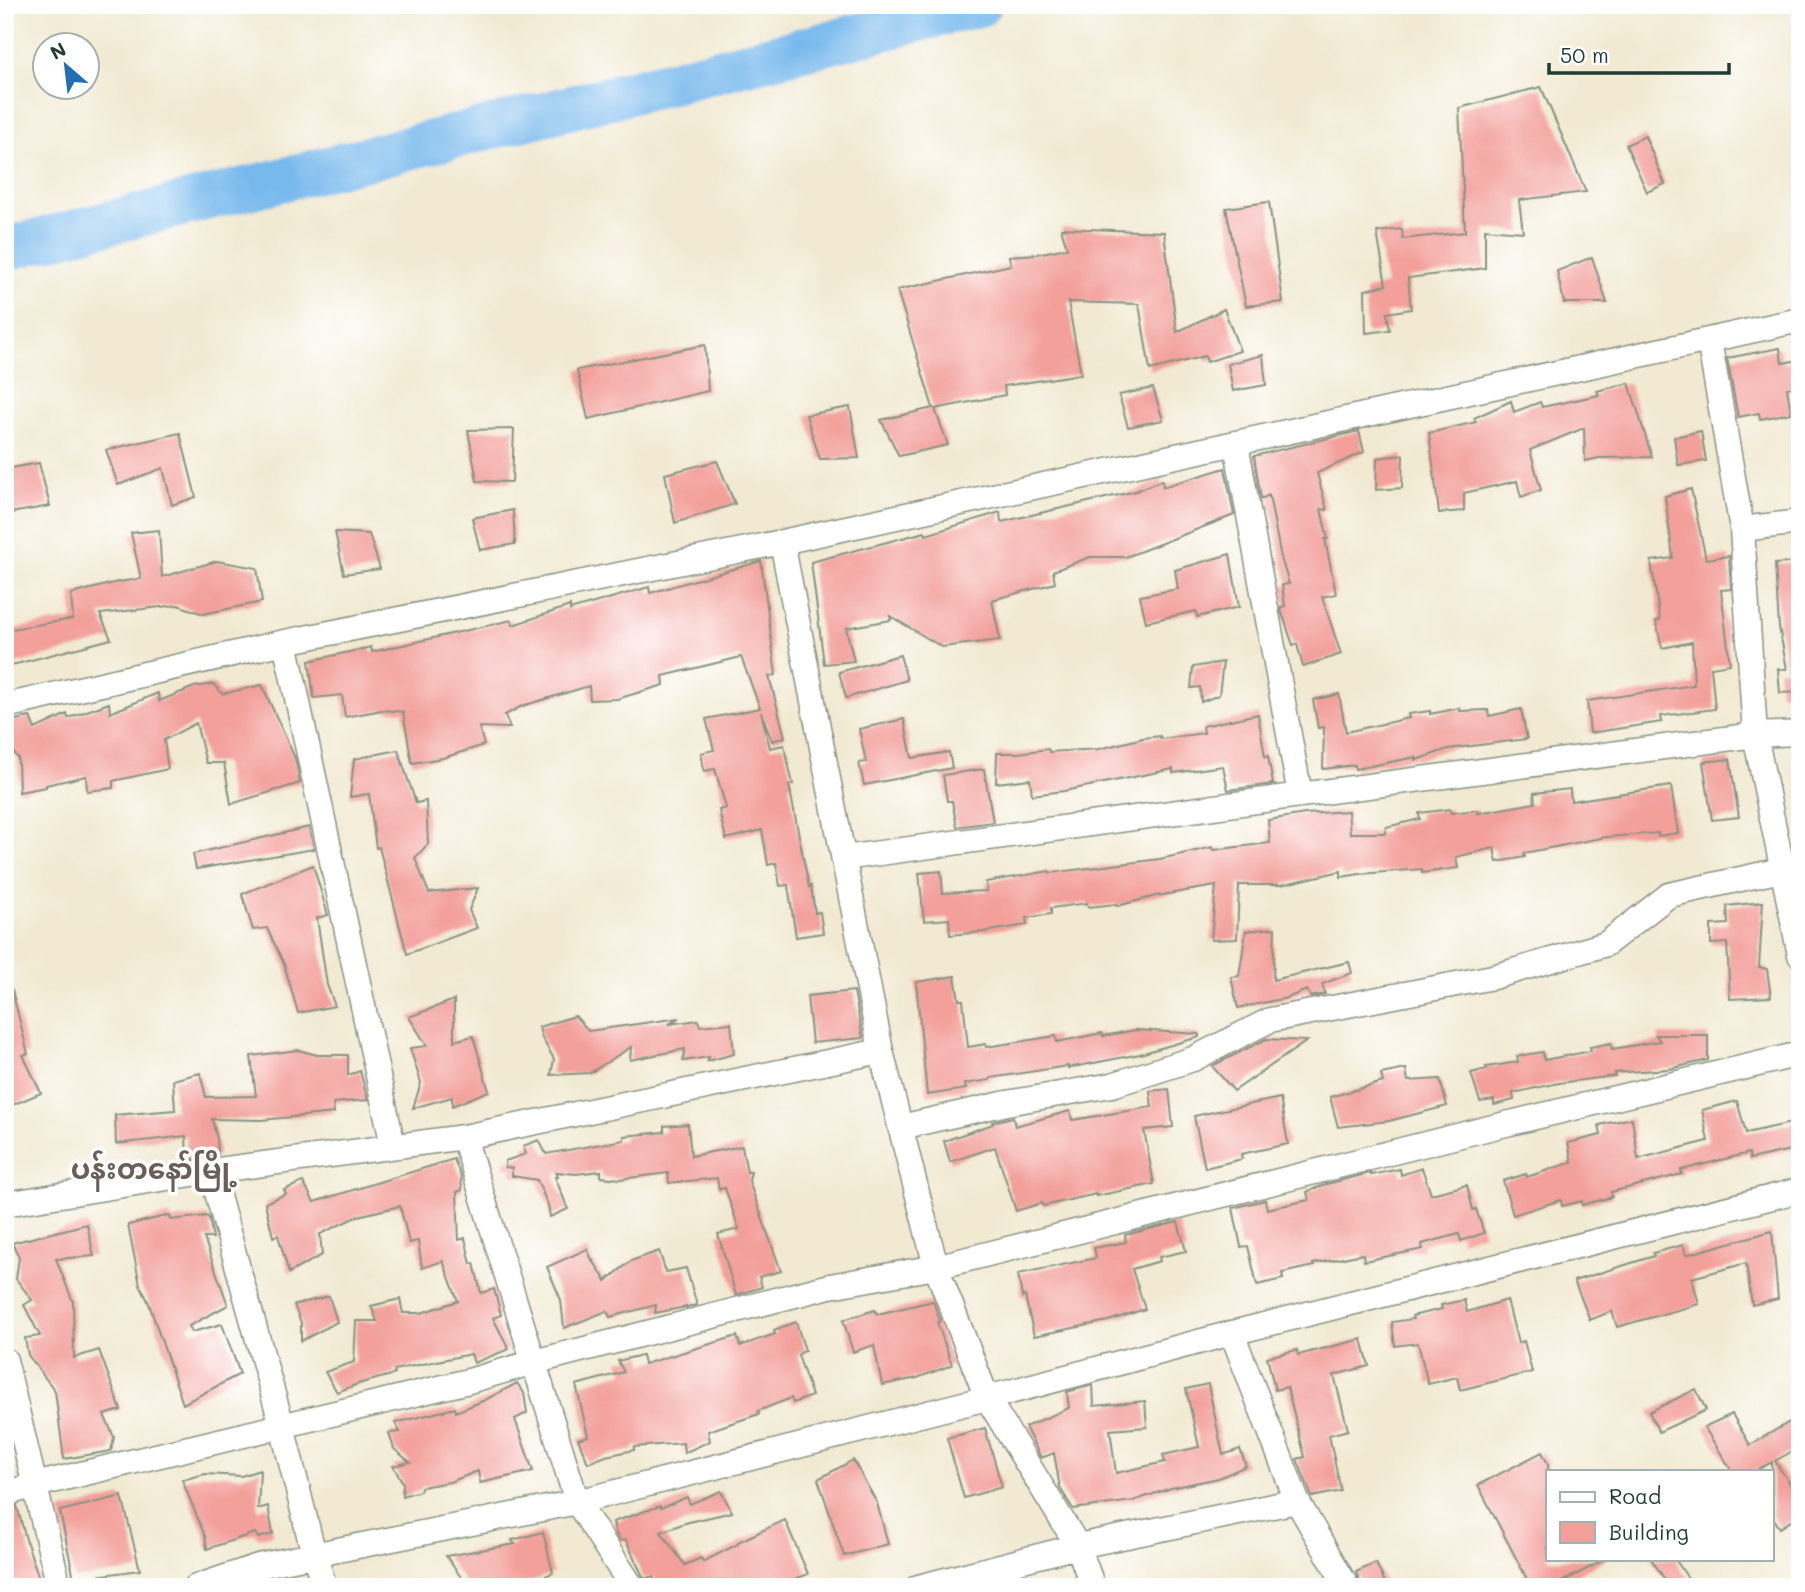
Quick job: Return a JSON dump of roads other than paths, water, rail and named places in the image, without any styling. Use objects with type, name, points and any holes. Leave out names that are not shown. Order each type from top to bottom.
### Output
[{"type":"street","points":[[5,706],[285,642],[782,542],[1800,320]]},
{"type":"street","points":[[1709,340],[1742,529],[1755,735],[1800,955]]},
{"type":"street","points":[[1236,444],[1300,795]]},
{"type":"street","points":[[1742,529],[1800,522]]},
{"type":"street","points":[[782,542],[881,1051],[936,1267],[987,1398],[1078,1546],[1093,1587]]},
{"type":"street","points":[[285,642],[393,1146]]},
{"type":"street","points":[[844,858],[1755,735],[1800,733]]},
{"type":"street","points":[[901,1127],[1007,1103],[1112,1085],[1193,1059],[1270,1020],[1493,977],[1594,948],[1606,944],[1669,895],[1782,870]]},
{"type":"street","points":[[5,1204],[211,1171],[464,1137],[881,1051]]},
{"type":"street","points":[[5,1494],[469,1381],[830,1286],[936,1267],[1800,1054]]},
{"type":"street","points":[[464,1137],[577,1502],[632,1587]]},
{"type":"street","points":[[211,1171],[282,1426],[314,1555],[325,1587]]},
{"type":"street","points":[[197,1587],[258,1566],[577,1502],[1800,1190]]},
{"type":"street","points":[[1232,1333],[1297,1501],[1347,1587]]},
{"type":"street","points":[[5,1360],[59,1587]]},
{"type":"street","points":[[918,1587],[1078,1546],[1297,1501]]},
{"type":"waterway","points":[[5,249],[979,5]]},
{"type":"district","name":"ပန်းတနော်မြို့","points":[[154,1169]]}]
